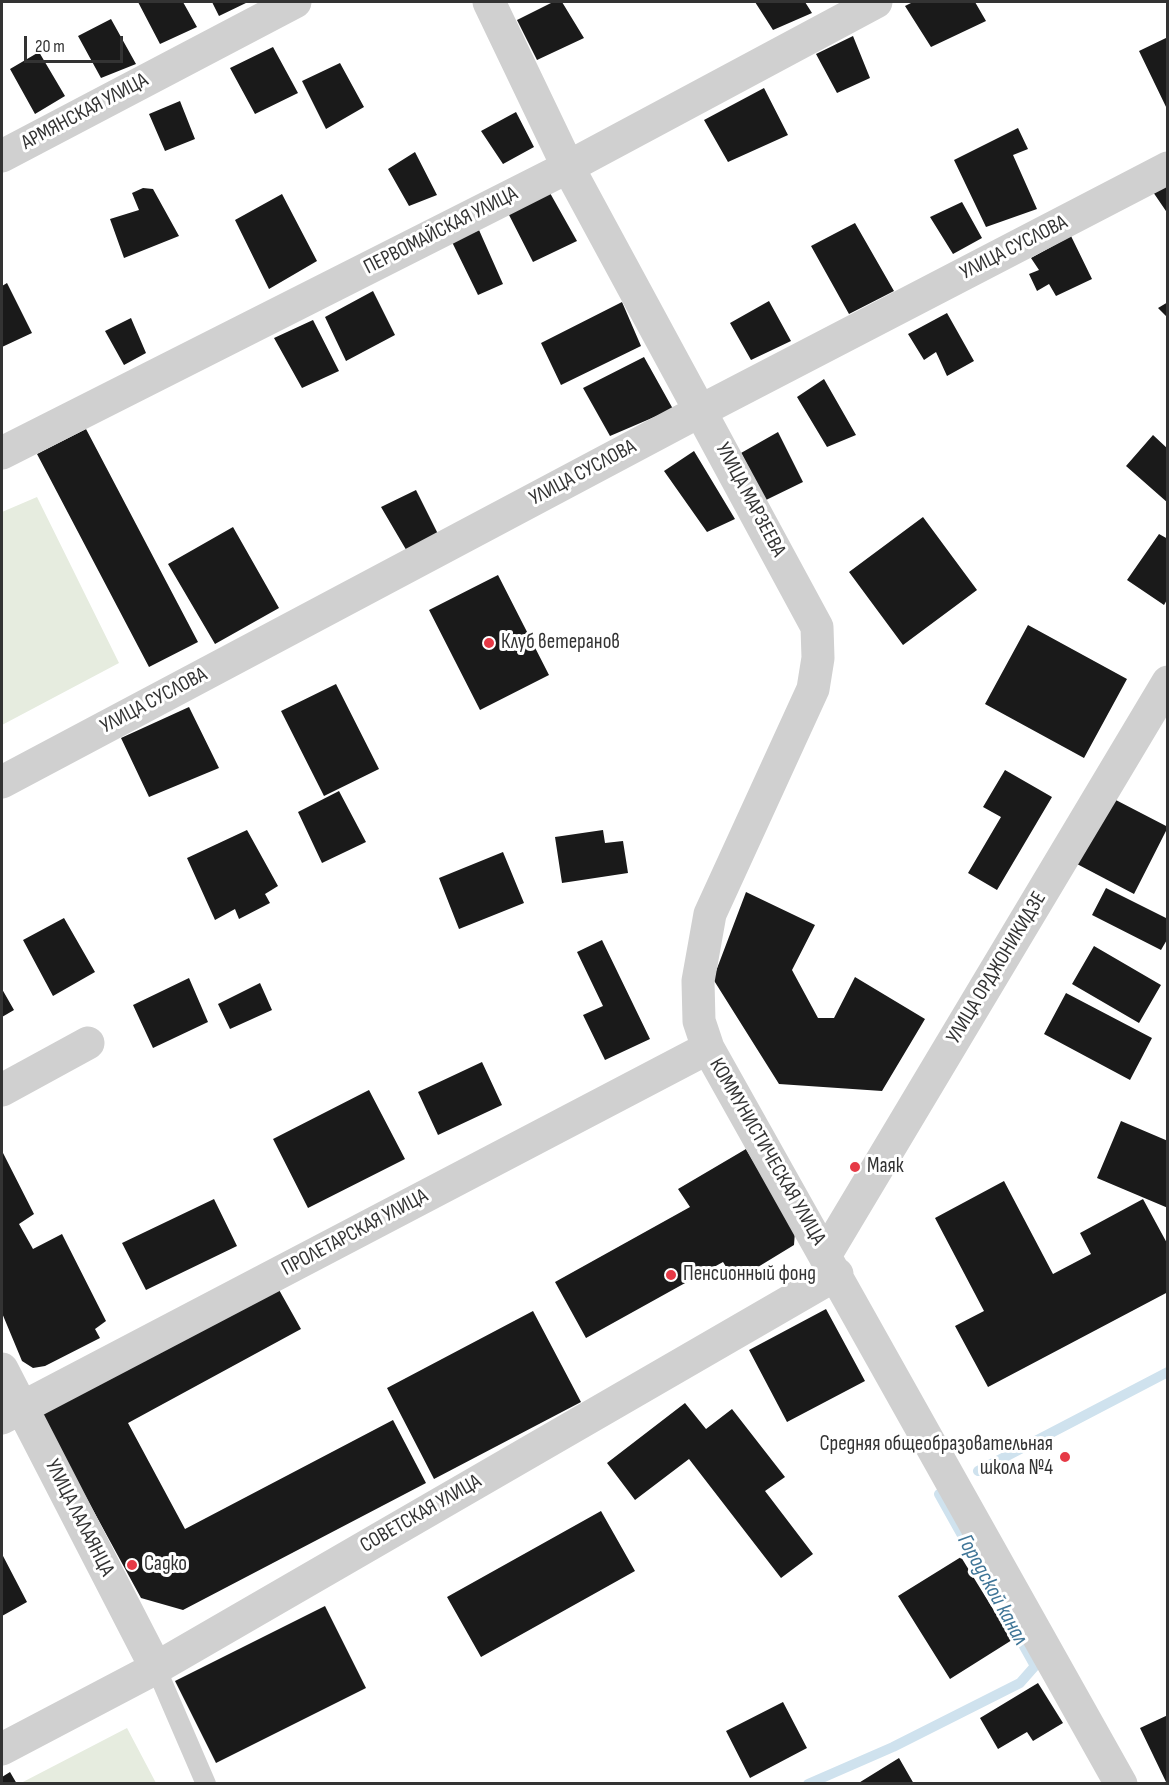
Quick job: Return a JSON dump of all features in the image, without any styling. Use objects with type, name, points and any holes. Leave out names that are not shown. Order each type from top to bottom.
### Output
[{"type":"street","name":"АРМЯНСКАЯ УЛИЦА","points":[[2,156],[295,2]]},
{"type":"street","name":"УЛИЦА МАРЗЕЕВА","points":[[489,2],[568,167],[702,410],[817,627],[818,658],[813,689],[710,914],[698,981],[704,1035]]},
{"type":"street","name":"ПЕРВОМАЙСКАЯ УЛИЦА","points":[[2,453],[568,167],[876,2]]},
{"type":"street","name":"УЛИЦА СУСЛОВА","points":[[2,783],[702,410],[1167,168]]},
{"type":"street","name":"УЛИЦА ОРДЖОНИКИДЗЕ","points":[[831,1264],[1167,682]]},
{"type":"street","name":"КОММУНИСТИЧЕСКАЯ УЛИЦА","points":[[704,1035],[1121,1784]]},
{"type":"street","name":"ПРОЛЕТАРСКАЯ УЛИЦА","points":[[12,1412],[704,1035]]},
{"type":"street","points":[[2,1090],[88,1043]]},
{"type":"street","name":"СОВЕТСКАЯ УЛИЦА","points":[[2,1749],[156,1668],[831,1264]]},
{"type":"street","name":"УЛИЦА ЛАЛАЯНЦА","points":[[2,1369],[12,1412],[156,1668]]},
{"type":"lane","points":[[156,1668],[206,1784]]},
{"type":"shaded area","points":[[37,497],[119,663],[2,725],[2,512]]},
{"type":"shaded area","points":[[127,1728],[156,1783],[21,1783]]},
{"type":"building","points":[[138,2],[183,2],[197,27],[160,44]]},
{"type":"building","points":[[212,2],[248,2],[219,16]]},
{"type":"building","points":[[553,2],[562,2],[584,38],[537,60],[517,20]]},
{"type":"building","points":[[755,2],[805,2],[812,13],[773,30]]},
{"type":"building","points":[[913,2],[975,2],[986,21],[931,47],[905,6]]},
{"type":"building","points":[[111,19],[136,64],[101,78],[78,36]]},
{"type":"building","points":[[853,36],[870,78],[837,93],[816,54]]},
{"type":"building","points":[[1168,37],[1168,111],[1139,51]]},
{"type":"building","points":[[273,47],[298,93],[255,114],[230,68]]},
{"type":"building","points":[[39,52],[65,96],[35,114],[10,69]]},
{"type":"building","points":[[340,63],[364,107],[326,129],[302,81]]},
{"type":"building","points":[[764,88],[788,135],[728,162],[704,120]]},
{"type":"building","points":[[180,101],[195,139],[165,151],[149,114]]},
{"type":"building","points":[[516,112],[534,147],[503,164],[481,131]]},
{"type":"building","points":[[1018,128],[1028,149],[1013,155],[1037,209],[986,227],[954,160]]},
{"type":"building","points":[[415,152],[437,195],[409,206],[388,169]]},
{"type":"building","points":[[1168,183],[1168,214],[1153,192]]},
{"type":"building","points":[[143,188],[153,189],[179,236],[124,258],[110,219],[139,210],[132,193]]},
{"type":"building","points":[[550,193],[577,241],[533,262],[508,213]]},
{"type":"building","points":[[282,194],[317,261],[269,289],[235,220]]},
{"type":"building","points":[[962,202],[982,238],[953,254],[930,217]]},
{"type":"building","points":[[855,223],[894,291],[849,314],[811,246]]},
{"type":"building","points":[[479,230],[503,284],[478,295],[452,242]]},
{"type":"building","points":[[1071,236],[1092,279],[1056,296],[1049,284],[1037,291],[1029,274],[1039,270],[1031,258]]},
{"type":"building","points":[[7,283],[32,333],[2,347],[2,286]]},
{"type":"building","points":[[373,291],[395,335],[346,361],[325,317]]},
{"type":"building","points":[[769,301],[791,341],[751,360],[730,323]]},
{"type":"building","points":[[622,302],[641,346],[561,385],[541,343]]},
{"type":"building","points":[[1168,302],[1168,318],[1158,308]]},
{"type":"building","points":[[947,313],[974,361],[947,376],[936,352],[924,360],[908,334]]},
{"type":"building","points":[[131,318],[146,353],[124,365],[105,331]]},
{"type":"building","points":[[313,320],[339,371],[302,388],[274,338]]},
{"type":"building","points":[[644,357],[673,409],[610,436],[583,388]]},
{"type":"building","points":[[824,379],[856,435],[827,447],[797,397]]},
{"type":"building","points":[[86,429],[198,642],[149,667],[37,454]]},
{"type":"building","points":[[778,432],[803,482],[766,500],[741,453]]},
{"type":"building","points":[[1153,435],[1168,449],[1168,503],[1126,466]]},
{"type":"building","points":[[694,451],[735,519],[707,532],[664,471]]},
{"type":"building","points":[[416,490],[439,536],[408,553],[381,507]]},
{"type":"building","points":[[923,517],[977,590],[903,645],[849,572]]},
{"type":"building","points":[[233,527],[279,608],[215,644],[168,564]]},
{"type":"building","points":[[1159,534],[1168,539],[1168,598],[1164,605],[1127,580]]},
{"type":"building","name":"Клуб ветеранов","points":[[498,575],[549,675],[480,710],[429,610]]},
{"type":"building","points":[[1028,625],[1127,679],[1084,758],[985,704]]},
{"type":"building","points":[[336,684],[379,769],[324,796],[281,711]]},
{"type":"building","points":[[189,707],[219,768],[149,797],[121,738]]},
{"type":"building","points":[[1005,770],[1052,797],[997,890],[968,873],[1001,817],[983,807]]},
{"type":"building","points":[[339,791],[366,842],[322,863],[298,812]]},
{"type":"building","points":[[1112,798],[1168,827],[1134,894],[1077,864]]},
{"type":"building","points":[[247,830],[278,886],[265,894],[270,903],[239,919],[235,909],[215,920],[187,858]]},
{"type":"building","points":[[603,830],[605,843],[623,841],[628,873],[562,883],[555,837]]},
{"type":"building","points":[[503,852],[524,903],[459,929],[439,878]]},
{"type":"building","points":[[1106,888],[1168,919],[1168,938],[1161,950],[1092,915]]},
{"type":"building","points":[[746,892],[815,925],[792,970],[818,1018],[834,1018],[855,977],[925,1019],[882,1091],[779,1084],[713,979]]},
{"type":"building","points":[[64,918],[95,972],[53,996],[23,940]]},
{"type":"building","points":[[602,940],[650,1039],[605,1060],[583,1015],[603,1006],[577,952]]},
{"type":"building","points":[[1094,946],[1161,985],[1139,1023],[1072,984]]},
{"type":"building","points":[[189,978],[208,1022],[153,1048],[133,1005]]},
{"type":"building","points":[[260,983],[272,1010],[230,1029],[218,1004]]},
{"type":"building","points":[[2,989],[14,1010],[2,1017]]},
{"type":"building","points":[[1066,993],[1152,1038],[1130,1080],[1044,1034]]},
{"type":"building","points":[[482,1062],[502,1105],[438,1135],[418,1092]]},
{"type":"building","points":[[369,1090],[405,1159],[308,1208],[273,1139]]},
{"type":"building","points":[[1121,1121],[1168,1141],[1168,1208],[1097,1178]]},
{"type":"building","points":[[746,1149],[795,1231],[794,1245],[735,1281],[723,1262],[586,1338],[555,1282],[690,1207],[678,1189]]},
{"type":"building","points":[[2,1151],[34,1214],[19,1224],[33,1249],[62,1234],[106,1321],[95,1329],[100,1338],[45,1366],[33,1368],[22,1361],[2,1313]]},
{"type":"building","points":[[1004,1181],[1053,1274],[1091,1254],[1080,1233],[1143,1199],[1168,1245],[1168,1292],[988,1387],[955,1326],[984,1311],[935,1218]]},
{"type":"building","points":[[214,1199],[237,1246],[146,1290],[122,1243]]},
{"type":"building","points":[[278,1288],[301,1329],[128,1423],[185,1529],[393,1420],[426,1483],[183,1610],[141,1598],[39,1411]]},
{"type":"building","points":[[826,1309],[865,1381],[787,1422],[749,1350]]},
{"type":"building","points":[[533,1311],[581,1402],[434,1479],[387,1388]]},
{"type":"building","points":[[685,1403],[706,1429],[732,1409],[785,1477],[765,1491],[813,1554],[781,1578],[689,1459],[635,1500],[607,1463]]},
{"type":"building","points":[[601,1511],[635,1571],[481,1657],[447,1597]]},
{"type":"building","points":[[2,1554],[27,1602],[2,1616]]},
{"type":"building","points":[[961,1557],[1012,1640],[950,1679],[898,1596]]},
{"type":"building","points":[[325,1606],[366,1688],[216,1763],[175,1681]]},
{"type":"building","points":[[1038,1683],[1063,1723],[1033,1741],[1027,1732],[998,1749],[980,1718]]},
{"type":"building","points":[[783,1702],[807,1748],[750,1778],[726,1731]]},
{"type":"building","points":[[1168,1715],[1168,1784],[1167,1784],[1140,1728]]},
{"type":"building","points":[[899,1758],[914,1784],[857,1784]]},
{"type":"building","points":[[10,1772],[17,1784],[2,1784],[2,1777]]},
{"type":"waterway","name":"Городской канал","points":[[978,1471],[1168,1372]]},
{"type":"waterway","points":[[808,1784],[893,1747],[1020,1683],[1035,1666],[939,1494]]},
{"type":"place","name":"Клуб ветеранов","points":[[489,643]]},
{"type":"place","name":"Маяк","points":[[855,1167]]},
{"type":"place","name":"Пенсионный фонд","points":[[671,1275]]},
{"type":"place","name":"Средняя общеобразовательная школа №4","points":[[1065,1457]]},
{"type":"place","name":"Садко","points":[[132,1565]]}]
